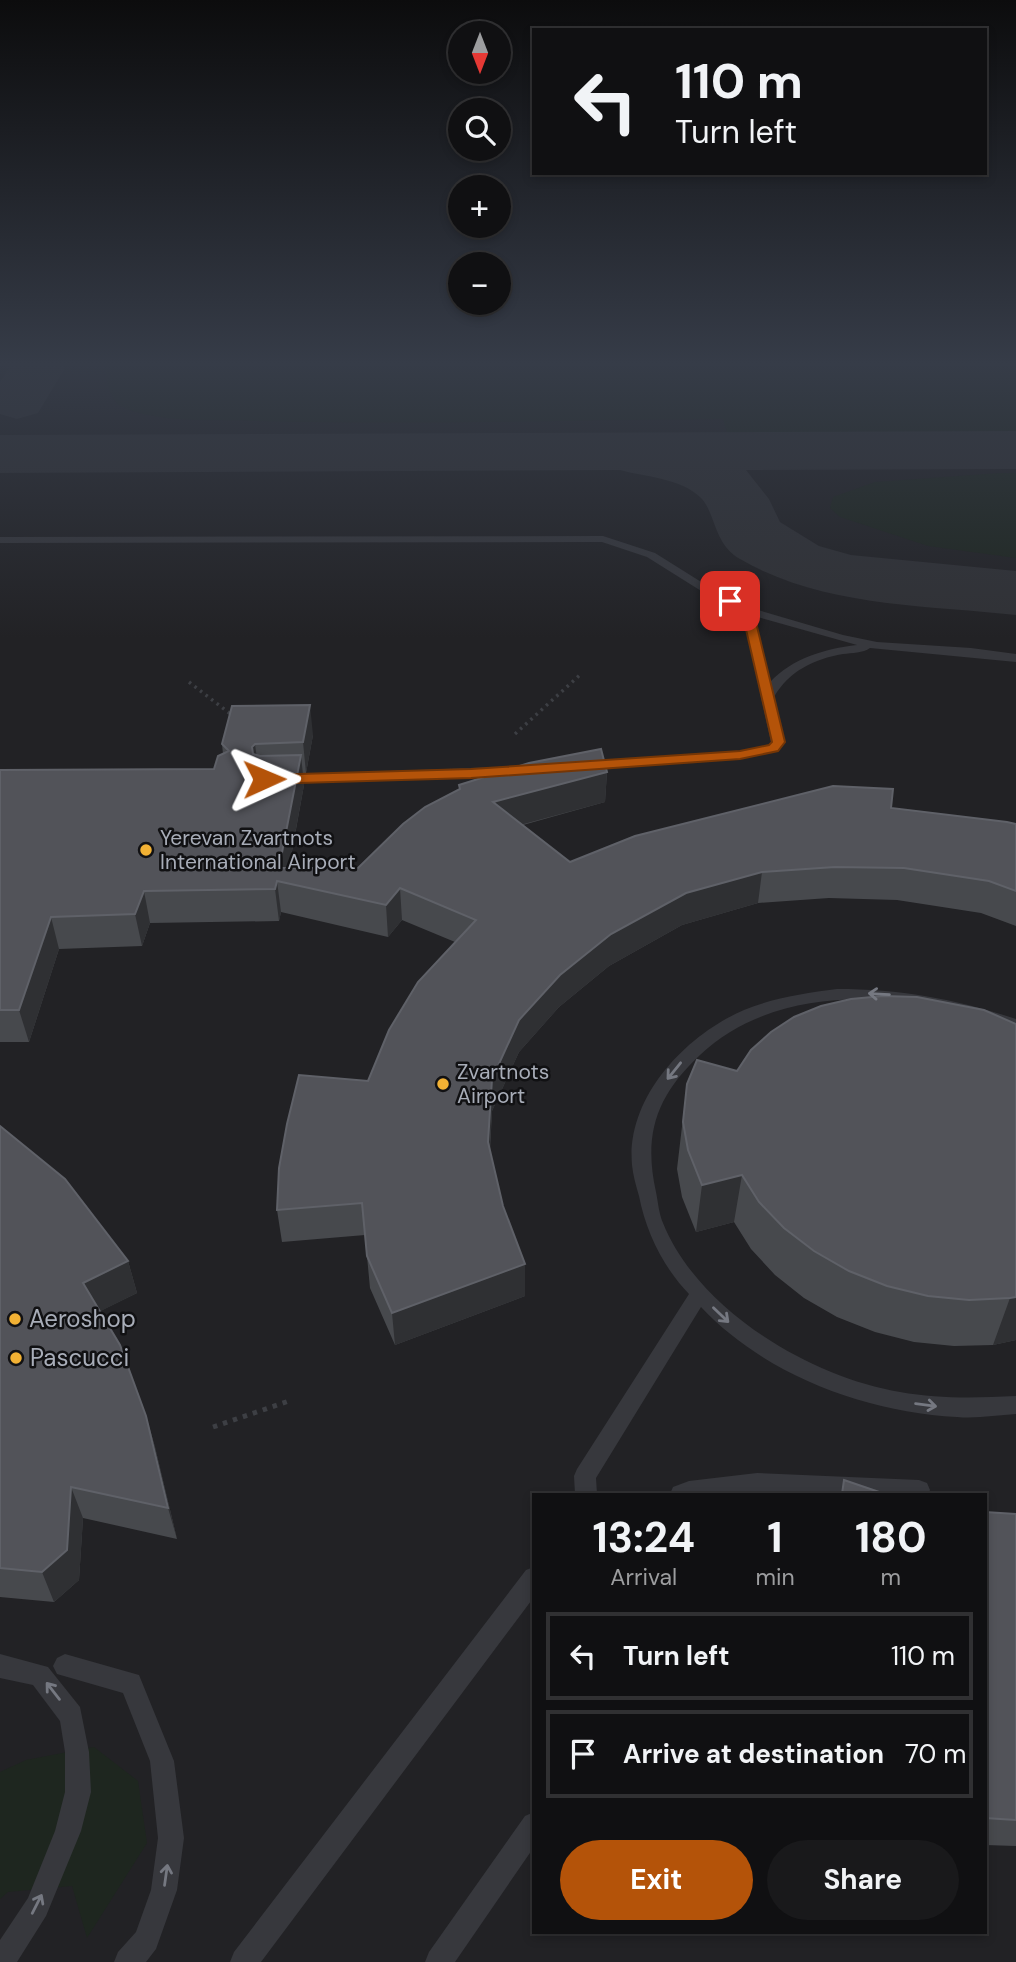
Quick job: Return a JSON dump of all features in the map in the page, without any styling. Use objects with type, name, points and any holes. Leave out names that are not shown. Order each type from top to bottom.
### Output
[{"type":"lane","points":[[0,540],[603,539],[651,555],[702,587],[747,610],[877,646]]},
{"type":"lane","points":[[566,767],[740,755],[774,748],[778,742],[747,610]]},
{"type":"lane","points":[[768,696],[784,673],[841,650],[877,646],[1016,658]]},
{"type":"lane","points":[[264,779],[539,769]]},
{"type":"lane","points":[[1016,1025],[952,1003],[876,993],[839,994],[792,1001],[739,1019],[710,1035],[687,1055],[667,1078],[653,1104],[644,1132],[641,1163],[645,1196],[656,1229],[674,1262],[699,1294],[731,1324],[768,1351],[857,1392],[906,1403],[955,1409],[1016,1405]]},
{"type":"lane","points":[[586,1493],[585,1476],[699,1294]]},
{"type":"lane","points":[[684,1493],[757,1483],[919,1489]]},
{"type":"lane","points":[[244,1962],[532,1581]]},
{"type":"lane","points":[[0,1666],[40,1675],[71,1716],[77,1752],[78,1792],[68,1831],[37,1907],[1,1962]]},
{"type":"lane","points":[[65,1666],[131,1683],[162,1761],[171,1838],[164,1891],[147,1940],[128,1962]]},
{"type":"lane","points":[[439,1962],[532,1828]]},
{"type":"path","points":[[515,734],[581,674]]},
{"type":"path","points":[[189,682],[239,720]]},
{"type":"path","points":[[213,1427],[289,1401]]},
{"type":"shaded area","points":[[0,455],[1016,455],[1016,1962],[0,1962]]},
{"type":"shaded area","points":[[1016,473],[1016,558],[928,546],[840,517],[830,508],[833,497],[875,482]]},
{"type":"shaded area","points":[[94,1747],[138,1781],[147,1843],[87,1938],[72,1886],[8,1892],[0,1899],[0,1772],[26,1760]]},
{"type":"building","points":[[310,705],[303,742],[255,744],[252,747],[253,754],[260,756],[301,755],[279,868],[358,868],[403,824],[425,807],[460,789],[459,785],[529,763],[601,749],[607,772],[493,802],[570,862],[635,836],[833,786],[893,789],[891,808],[1016,824],[1016,891],[989,881],[904,868],[835,867],[762,872],[686,893],[611,934],[560,975],[519,1020],[492,1079],[488,1142],[503,1206],[525,1264],[392,1313],[367,1256],[362,1203],[277,1210],[279,1168],[287,1124],[299,1075],[368,1081],[389,1030],[418,982],[476,920],[400,888],[386,905],[277,881],[275,889],[144,891],[135,914],[51,917],[19,1010],[0,1010],[0,770],[214,769],[218,756],[229,751],[222,744],[232,706]]},
{"type":"building","points":[[917,997],[984,1010],[1016,1024],[1016,1297],[969,1300],[928,1296],[887,1286],[849,1271],[814,1251],[784,1228],[759,1202],[742,1175],[702,1185],[688,1150],[683,1122],[687,1084],[697,1060],[737,1071],[751,1050],[771,1032],[794,1017],[821,1006],[851,999]]},
{"type":"building","points":[[0,1126],[65,1179],[128,1261],[83,1283],[120,1345],[146,1416],[168,1508],[71,1487],[67,1550],[42,1572],[0,1568]]},
{"type":"building","points":[[844,1480],[882,1493],[842,1493]]},
{"type":"building","points":[[987,1512],[1016,1514],[1016,1820],[987,1818]]},
{"type":"taxiway","points":[[634,455],[683,464],[722,482],[736,499],[749,530],[760,542],[794,561],[847,576],[1016,593]]},
{"type":"place","name":"Yerevan Zvartnots International Airport","points":[[146,850]]},
{"type":"place","name":"Zvartnots Airport","points":[[443,1084]]},
{"type":"place","name":"Aeroshop","points":[[15,1319]]},
{"type":"place","name":"Pascucci","points":[[16,1358]]},
{"type":"route","points":[[264,779],[471,774],[740,755],[774,748],[778,742],[747,610],[730,601]]}]
